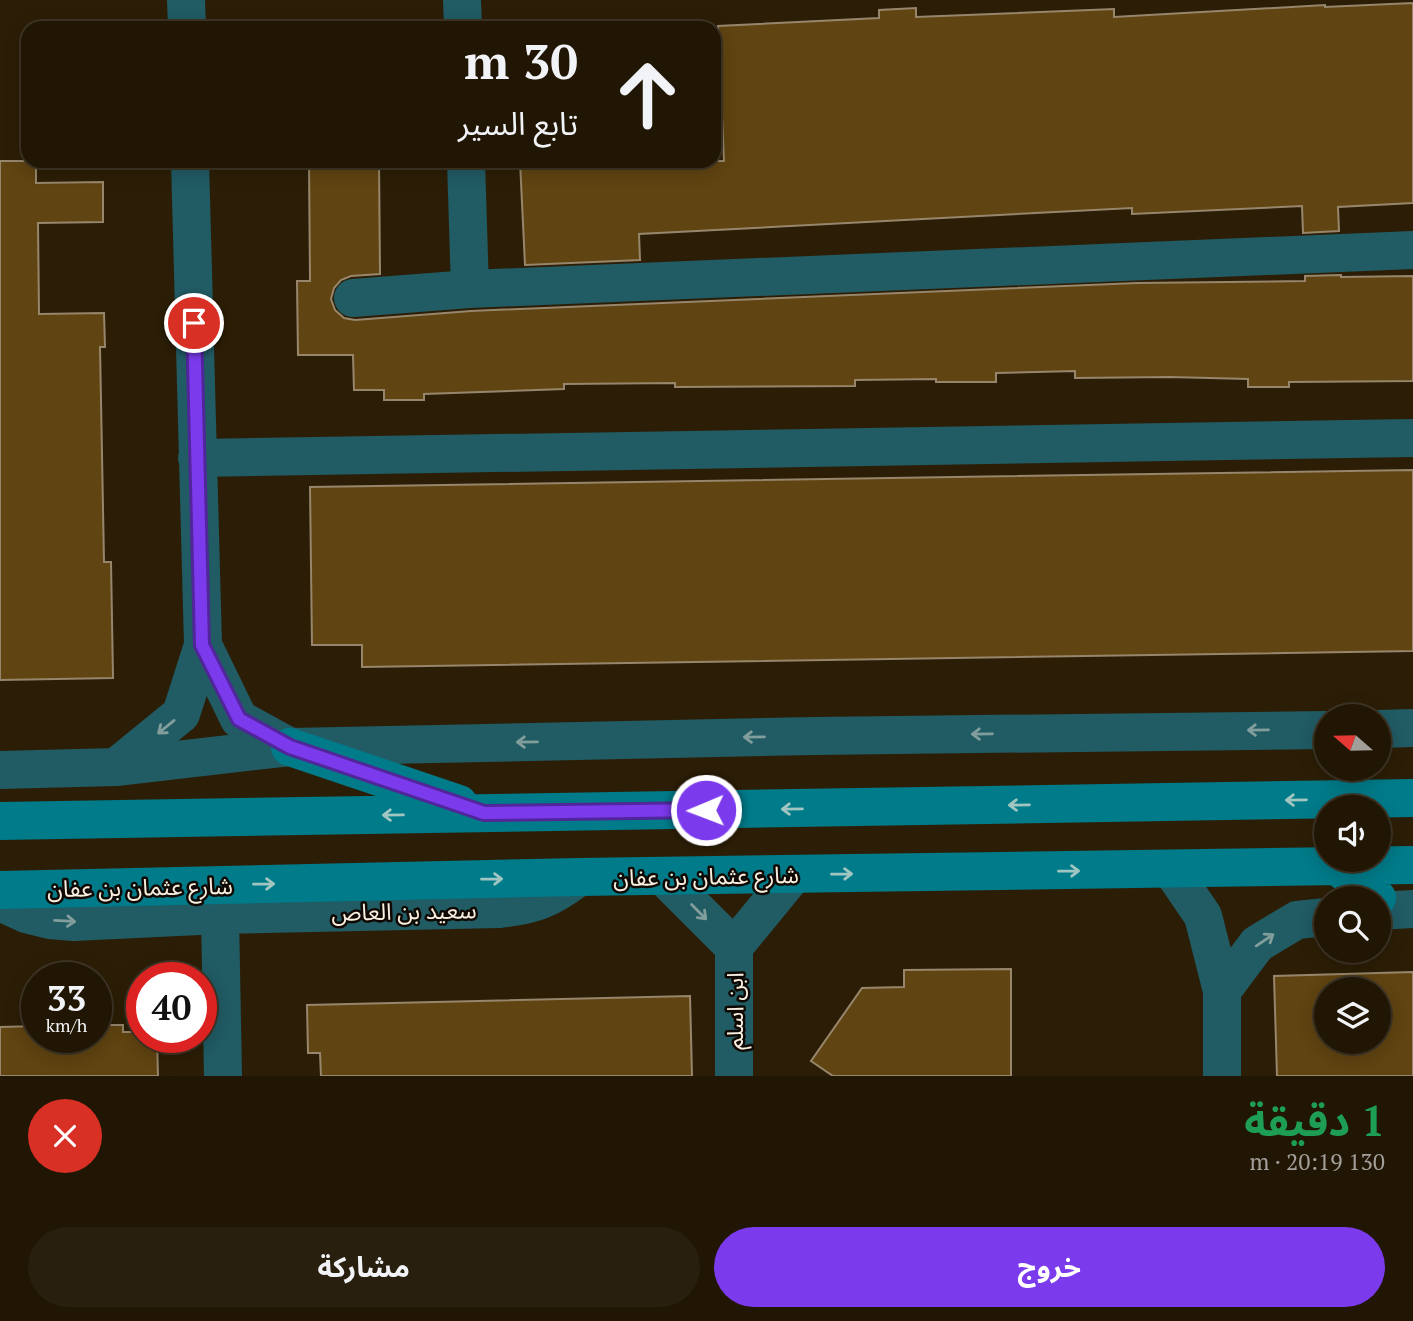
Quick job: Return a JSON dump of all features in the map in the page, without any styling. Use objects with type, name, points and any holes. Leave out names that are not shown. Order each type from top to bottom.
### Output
[{"type":"street","points":[[186,0],[187,21]]},
{"type":"street","points":[[462,0],[463,21]]},
{"type":"street","points":[[117,767],[181,714],[202,645],[190,168]]},
{"type":"street","points":[[466,168],[470,289]]},
{"type":"street","points":[[353,298],[470,289],[1413,250]]},
{"type":"street","points":[[197,458],[1413,438]]},
{"type":"street","points":[[202,645],[239,719],[290,747],[484,813]]},
{"type":"street","points":[[1391,729],[1413,729]]},
{"type":"street","points":[[0,770],[117,767],[290,747],[800,736],[1314,730]]},
{"type":"street","points":[[0,821],[1413,799]]},
{"type":"street","name":"شارع عثمان بن عفان","points":[[1391,865],[1413,865]]},
{"type":"street","name":"شارع عثمان بن عفان","points":[[0,890],[579,877],[1314,866]]},
{"type":"street","points":[[1171,869],[1203,916],[1222,991],[1222,1076]]},
{"type":"street","points":[[1345,872],[1363,886]]},
{"type":"street","name":"ابن اسلم","points":[[734,1076],[734,947],[793,875]]},
{"type":"street","name":"سعيد بن العاص","points":[[0,902],[38,917],[75,922],[220,915],[499,909],[528,905],[555,895],[579,877]]},
{"type":"street","name":"ابن اسلم","points":[[664,877],[734,947]]},
{"type":"street","points":[[220,915],[223,1076]]},
{"type":"street","points":[[1222,991],[1257,944],[1297,920],[1314,918]]},
{"type":"building","points":[[1413,3],[1413,203],[1338,207],[1339,231],[1303,233],[1302,206],[1132,214],[1132,208],[639,234],[640,260],[525,265],[520,168],[721,168],[721,161],[724,161],[721,26],[879,18],[879,10],[916,8],[916,17],[1114,9],[1114,17]]},
{"type":"building","points":[[0,161],[21,161],[21,168],[36,168],[36,183],[103,182],[103,222],[38,223],[39,314],[104,313],[105,347],[100,347],[104,562],[111,562],[113,678],[0,680]]},
{"type":"building","points":[[309,168],[379,168],[380,274],[351,276],[341,280],[334,288],[331,299],[335,310],[344,318],[355,320],[471,311],[1137,283],[1305,281],[1305,276],[1413,276],[1413,381],[1289,382],[1289,387],[1248,387],[1248,379],[1075,378],[1075,371],[996,373],[996,382],[936,382],[936,379],[855,380],[855,386],[675,387],[675,383],[564,384],[564,389],[424,394],[424,400],[384,400],[384,390],[354,390],[353,355],[298,355],[297,281],[310,281]]},
{"type":"building","points":[[1413,470],[1413,651],[362,667],[362,645],[312,645],[310,487]]},
{"type":"building","points":[[1011,969],[1011,1076],[833,1076],[811,1061],[862,988],[904,987],[904,970]]},
{"type":"building","points":[[1413,972],[1413,1076],[1277,1076],[1274,976]]},
{"type":"building","points":[[690,996],[692,1076],[321,1076],[320,1053],[308,1053],[307,1005]]},
{"type":"building","points":[[112,1025],[123,1025],[123,1032],[126,1032],[126,1053],[157,1053],[158,1076],[0,1076],[0,1027],[21,1026],[21,1053],[112,1053]]},
{"type":"route","points":[[194,323],[202,645],[239,719],[290,747],[484,813],[706,810]]}]
